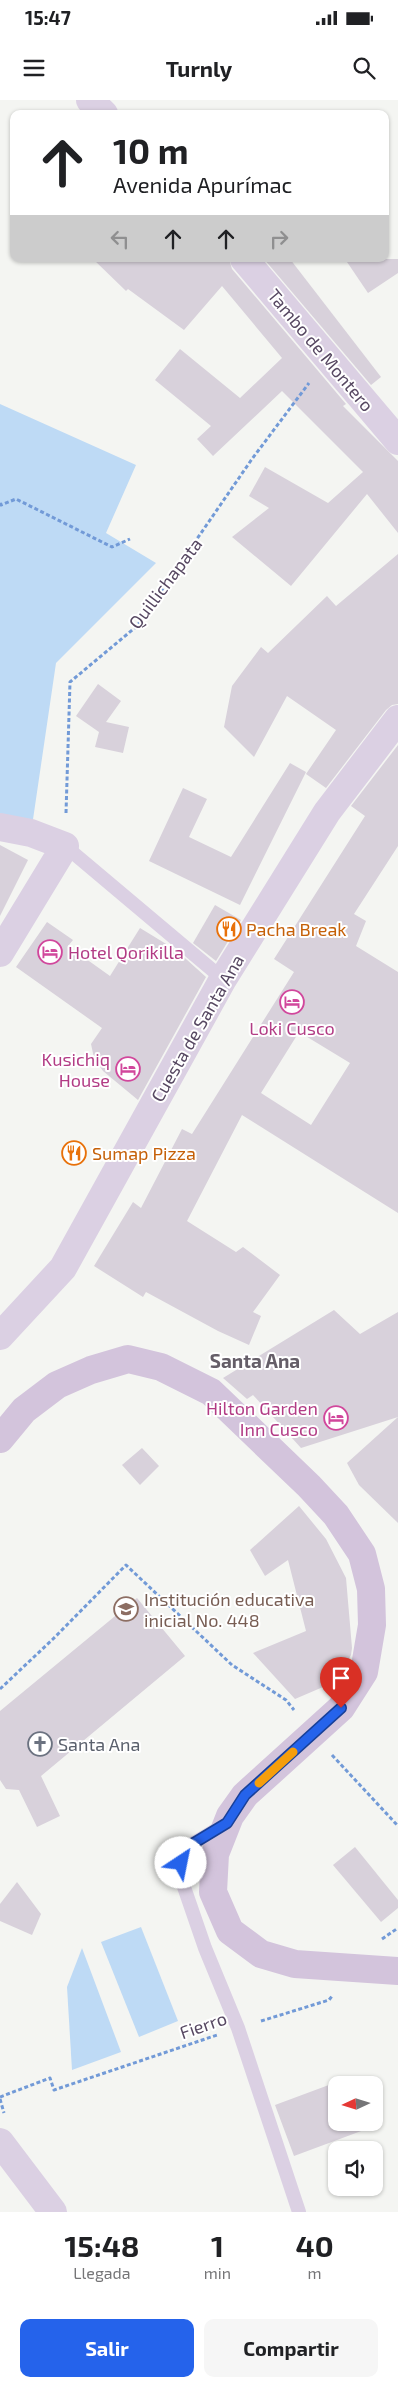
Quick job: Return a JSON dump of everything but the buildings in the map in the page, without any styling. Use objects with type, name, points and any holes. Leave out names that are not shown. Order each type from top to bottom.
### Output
[{"type":"main road","points":[[0,1439],[24,1410],[57,1385],[91,1370],[128,1359],[161,1367],[211,1392],[316,1493],[336,1515],[362,1554],[371,1589],[372,1616],[364,1672],[341,1708],[245,1795],[227,1823],[215,1854],[213,1892],[230,1931],[260,1954],[295,1964],[398,1971]]},
{"type":"street","points":[[90,100],[100,110]]},
{"type":"street","name":"Tambo de Montero","points":[[247,262],[398,441]]},
{"type":"street","name":"Cuesta de Santa Ana","points":[[0,1336],[63,1268],[224,979],[327,812],[398,719]]},
{"type":"street","points":[[0,827],[31,833],[66,846],[0,953]]},
{"type":"street","points":[[0,2142],[53,2212]]},
{"type":"lane","points":[[66,846],[224,979]]},
{"type":"lane","points":[[227,1823],[189,1846],[181,1863],[184,1887],[205,1948],[238,2028],[299,2212]]},
{"type":"path","name":"Quillichapata","points":[[66,846],[70,682],[137,626],[252,459],[328,359]]},
{"type":"path","points":[[0,503],[16,499],[112,547],[130,539]]},
{"type":"path","points":[[0,1689],[53,1639],[126,1565],[232,1665],[286,1700],[313,1734],[398,1826]]},
{"type":"path","name":"Fierro","points":[[0,2097],[50,2078],[54,2090],[238,2028],[329,2000],[372,1946],[398,1928]]},
{"type":"shaded area","points":[[0,404],[136,465],[106,533],[156,563],[56,663],[31,833],[0,827]]},
{"type":"shaded area","points":[[141,1927],[178,2021],[139,2037],[101,1942]]},
{"type":"shaded area","points":[[82,1948],[121,2052],[72,2070],[67,1987]]},
{"type":"slow traffic","points":[[259,1783],[293,1752]]},
{"type":"place","name":"Pacha Break","points":[[229,929]]},
{"type":"place","name":"Hotel Qorikilla","points":[[50,952]]},
{"type":"place","name":"Loki Cusco","points":[[292,1002]]},
{"type":"place","name":"Kusichiq House","points":[[128,1069]]},
{"type":"place","name":"Sumap Pizza","points":[[74,1153]]},
{"type":"place","name":"Hilton Garden Inn Cusco","points":[[336,1418]]},
{"type":"place","name":"Institución educativa inicial No. 448","points":[[126,1609]]},
{"type":"place","name":"Santa Ana","points":[[40,1744]]},
{"type":"district","name":"Santa Ana","points":[[255,1360]]},
{"type":"route","points":[[181,1863],[189,1846],[227,1823],[245,1795],[341,1708]]}]
